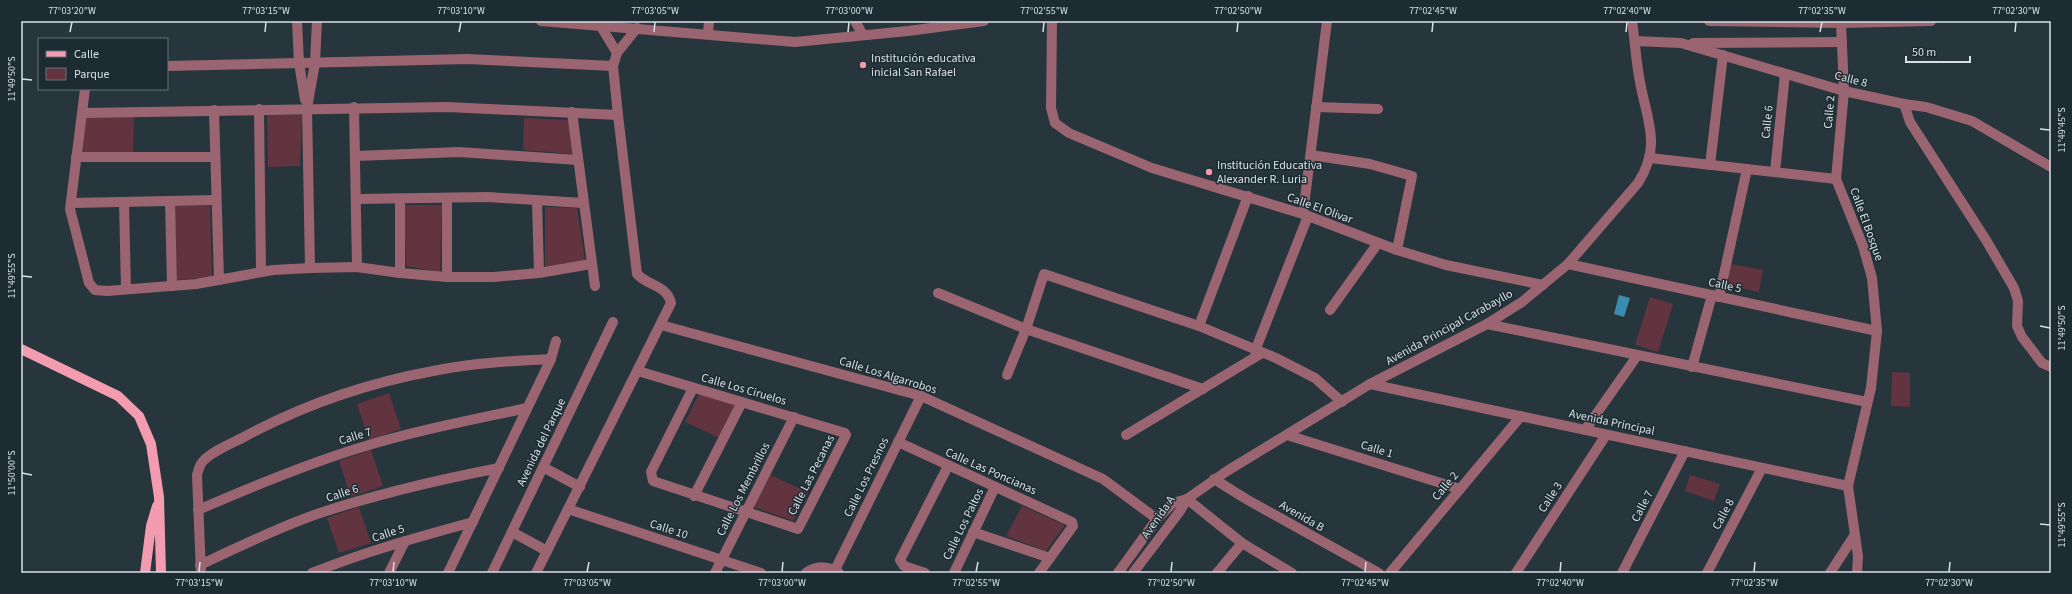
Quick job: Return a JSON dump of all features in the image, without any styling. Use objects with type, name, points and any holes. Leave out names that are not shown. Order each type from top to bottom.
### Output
[{"type":"main road","points":[[21,349],[108,390],[127,404],[139,416],[151,444],[160,496],[161,573]]},
{"type":"main road","points":[[146,573],[151,526],[160,496]]},
{"type":"street","points":[[297,21],[299,63],[307,108],[310,268]]},
{"type":"street","points":[[307,108],[315,63],[317,21]]},
{"type":"street","points":[[541,21],[600,23],[637,28],[789,42],[864,35],[908,26],[984,21]]},
{"type":"street","points":[[708,34],[709,21]]},
{"type":"street","points":[[855,21],[864,35]]},
{"type":"street","name":"Calle El Olivar","points":[[1052,21],[1051,108],[1055,123],[1069,133],[1152,168],[1248,196],[1306,215],[1397,250],[1446,265],[1543,285]]},
{"type":"street","points":[[1126,435],[1203,389],[1258,352],[1306,215],[1310,155],[1327,21]]},
{"type":"street","name":"Avenida Principal Carabayllo","points":[[1187,499],[1214,479],[1370,384],[1487,324],[1522,302],[1568,264],[1638,183],[1646,170],[1650,158],[1651,132],[1640,82],[1632,21]]},
{"type":"street","points":[[1709,21],[1806,21],[1841,23],[1913,23],[1931,21]]},
{"type":"street","points":[[600,23],[617,53]]},
{"type":"street","name":"Calle 2","points":[[1836,179],[1844,91],[1841,23]]},
{"type":"street","points":[[536,573],[661,325],[671,302],[669,296],[662,288],[643,280],[637,274],[613,66],[617,53],[637,28]]},
{"type":"street","name":"Calle 8","points":[[1635,41],[1680,43],[1844,91],[1904,104],[1926,107],[1972,121],[2051,167]]},
{"type":"street","points":[[1680,43],[1842,42]]},
{"type":"street","points":[[1710,165],[1723,55]]},
{"type":"street","points":[[168,66],[467,59],[613,66]]},
{"type":"street","name":"Calle 6","points":[[1775,172],[1785,74]]},
{"type":"street","points":[[86,90],[70,209],[89,283],[95,290],[107,291],[172,286],[219,280],[261,272],[310,268],[357,267],[400,273],[447,277],[494,277],[539,273],[591,264]]},
{"type":"street","points":[[1904,104],[1910,122],[1986,240],[2014,288],[2018,302],[2017,326],[2022,337],[2042,363],[2051,367]]},
{"type":"street","points":[[82,113],[354,107],[447,107],[572,112],[618,116]]},
{"type":"street","points":[[354,107],[357,267]]},
{"type":"street","points":[[1316,108],[1378,109]]},
{"type":"street","points":[[259,109],[261,272]]},
{"type":"street","points":[[214,110],[214,156],[219,280]]},
{"type":"street","points":[[572,112],[595,286]]},
{"type":"street","points":[[356,156],[459,152],[578,160]]},
{"type":"street","points":[[1310,155],[1370,164],[1412,176],[1397,250]]},
{"type":"street","points":[[76,158],[214,156]]},
{"type":"street","name":"Calle El Bosque","points":[[1650,158],[1836,179],[1863,246],[1872,278],[1877,331],[1871,388],[1848,486],[1858,556],[1857,573]]},
{"type":"street","points":[[1692,367],[1715,296],[1747,169]]},
{"type":"street","points":[[1199,326],[1248,196]]},
{"type":"street","points":[[356,200],[488,197],[584,203]]},
{"type":"street","points":[[447,198],[447,277]]},
{"type":"street","points":[[400,199],[400,273]]},
{"type":"street","points":[[71,203],[216,200]]},
{"type":"street","points":[[170,201],[172,286]]},
{"type":"street","points":[[537,201],[539,273]]},
{"type":"street","points":[[124,202],[126,290]]},
{"type":"street","points":[[1330,310],[1378,243]]},
{"type":"street","name":"Calle 5","points":[[1568,264],[1877,331]]},
{"type":"street","points":[[1007,375],[1026,329],[1044,274],[1199,326],[1316,378],[1342,402]]},
{"type":"street","points":[[938,293],[1026,329],[1203,389]]},
{"type":"street","name":"Avenida del Parque","points":[[492,573],[613,322]]},
{"type":"street","points":[[1487,324],[1867,402]]},
{"type":"street","name":"Calle Los Algarrobos","points":[[661,325],[921,396],[1103,478],[1157,519]]},
{"type":"street","points":[[448,573],[550,359],[556,341]]},
{"type":"street","points":[[1586,430],[1637,356]]},
{"type":"street","points":[[200,569],[197,475],[201,463],[213,454],[265,426],[319,403],[375,384],[433,371],[491,362],[550,359]]},
{"type":"street","name":"Calle Los Ciruelos","points":[[638,371],[843,432]]},
{"type":"street","name":"Avenida Principal","points":[[1370,384],[1848,486]]},
{"type":"street","points":[[693,388],[651,472],[653,481],[745,513]]},
{"type":"street","name":"Calle Los Presnos","points":[[837,572],[921,396]]},
{"type":"street","points":[[694,496],[742,402]]},
{"type":"street","name":"Calle 7","points":[[198,510],[277,476],[359,448],[442,425],[527,408]]},
{"type":"street","name":"Calle 2","points":[[1390,573],[1521,416]]},
{"type":"street","name":"Calle Los Membrillos","points":[[714,573],[794,417]]},
{"type":"street","name":"Calle Las Pecanas","points":[[745,513],[795,529],[798,527],[846,435],[843,432]]},
{"type":"street","name":"Calle 1","points":[[1287,435],[1460,489]]},
{"type":"street","name":"Calle 3","points":[[1516,573],[1606,435]]},
{"type":"street","name":"Calle Las Poncianas","points":[[898,442],[1073,524],[1050,558]]},
{"type":"street","name":"Calle 7","points":[[1622,573],[1685,451]]},
{"type":"street","points":[[925,573],[904,566],[900,560],[948,466]]},
{"type":"street","points":[[543,467],[580,487]]},
{"type":"street","name":"Calle 6","points":[[200,569],[257,538],[331,510],[376,496],[437,480],[499,468]]},
{"type":"street","name":"Calle 8","points":[[1707,573],[1762,468]]},
{"type":"street","name":"Avenida B","points":[[1214,479],[1253,503],[1379,573]]},
{"type":"street","name":"Calle Los Paltos","points":[[954,573],[995,487]]},
{"type":"street","points":[[1187,499],[1242,543],[1292,573]]},
{"type":"street","name":"Avenida A","points":[[1118,573],[1157,519],[1173,503],[1187,499]]},
{"type":"street","name":"Avenida A","points":[[1133,573],[1180,511],[1187,499]]},
{"type":"street","name":"Calle 10","points":[[568,509],[761,573]]},
{"type":"street","name":"Calle 5","points":[[312,573],[337,563],[405,541],[473,522]]},
{"type":"street","points":[[512,532],[547,551]]},
{"type":"street","points":[[973,532],[1050,558],[1040,573]]},
{"type":"street","points":[[1830,573],[1854,536]]},
{"type":"street","points":[[389,573],[405,541]]},
{"type":"street","points":[[1216,573],[1242,543]]},
{"type":"street","points":[[333,573],[337,563]]},
{"type":"street","points":[[806,573],[817,568],[827,567],[837,572]]},
{"type":"green space","points":[[267,115],[302,115],[300,166],[268,167]]},
{"type":"green space","points":[[85,117],[134,117],[133,154],[82,153]]},
{"type":"green space","points":[[524,118],[568,120],[574,154],[523,150]]},
{"type":"green space","points":[[174,205],[210,206],[212,277],[177,280]]},
{"type":"green space","points":[[404,205],[442,205],[440,272],[406,266]]},
{"type":"green space","points":[[545,207],[577,208],[585,260],[545,267]]},
{"type":"green space","points":[[1731,264],[1763,270],[1759,292],[1727,285]]},
{"type":"green space","points":[[1650,297],[1673,304],[1658,352],[1635,345]]},
{"type":"green space","points":[[1892,372],[1910,373],[1910,407],[1891,406]]},
{"type":"green space","points":[[389,393],[401,429],[369,440],[357,404]]},
{"type":"green space","points":[[699,394],[740,403],[722,439],[685,422]]},
{"type":"green space","points":[[371,450],[383,486],[351,497],[339,461]]},
{"type":"green space","points":[[770,475],[808,492],[793,521],[754,507]]},
{"type":"green space","points":[[1690,475],[1720,484],[1714,501],[1685,491]]},
{"type":"green space","points":[[1022,506],[1065,525],[1046,551],[1006,536]]},
{"type":"green space","points":[[359,507],[371,543],[339,553],[327,518]]},
{"type":"water","points":[[1619,295],[1630,298],[1624,317],[1614,314]]},
{"type":"place","name":"Institución educativa inicial San Rafael","points":[[863,65]]},
{"type":"place","name":"Institución Educativa Alexander R. Luria","points":[[1209,172]]}]
